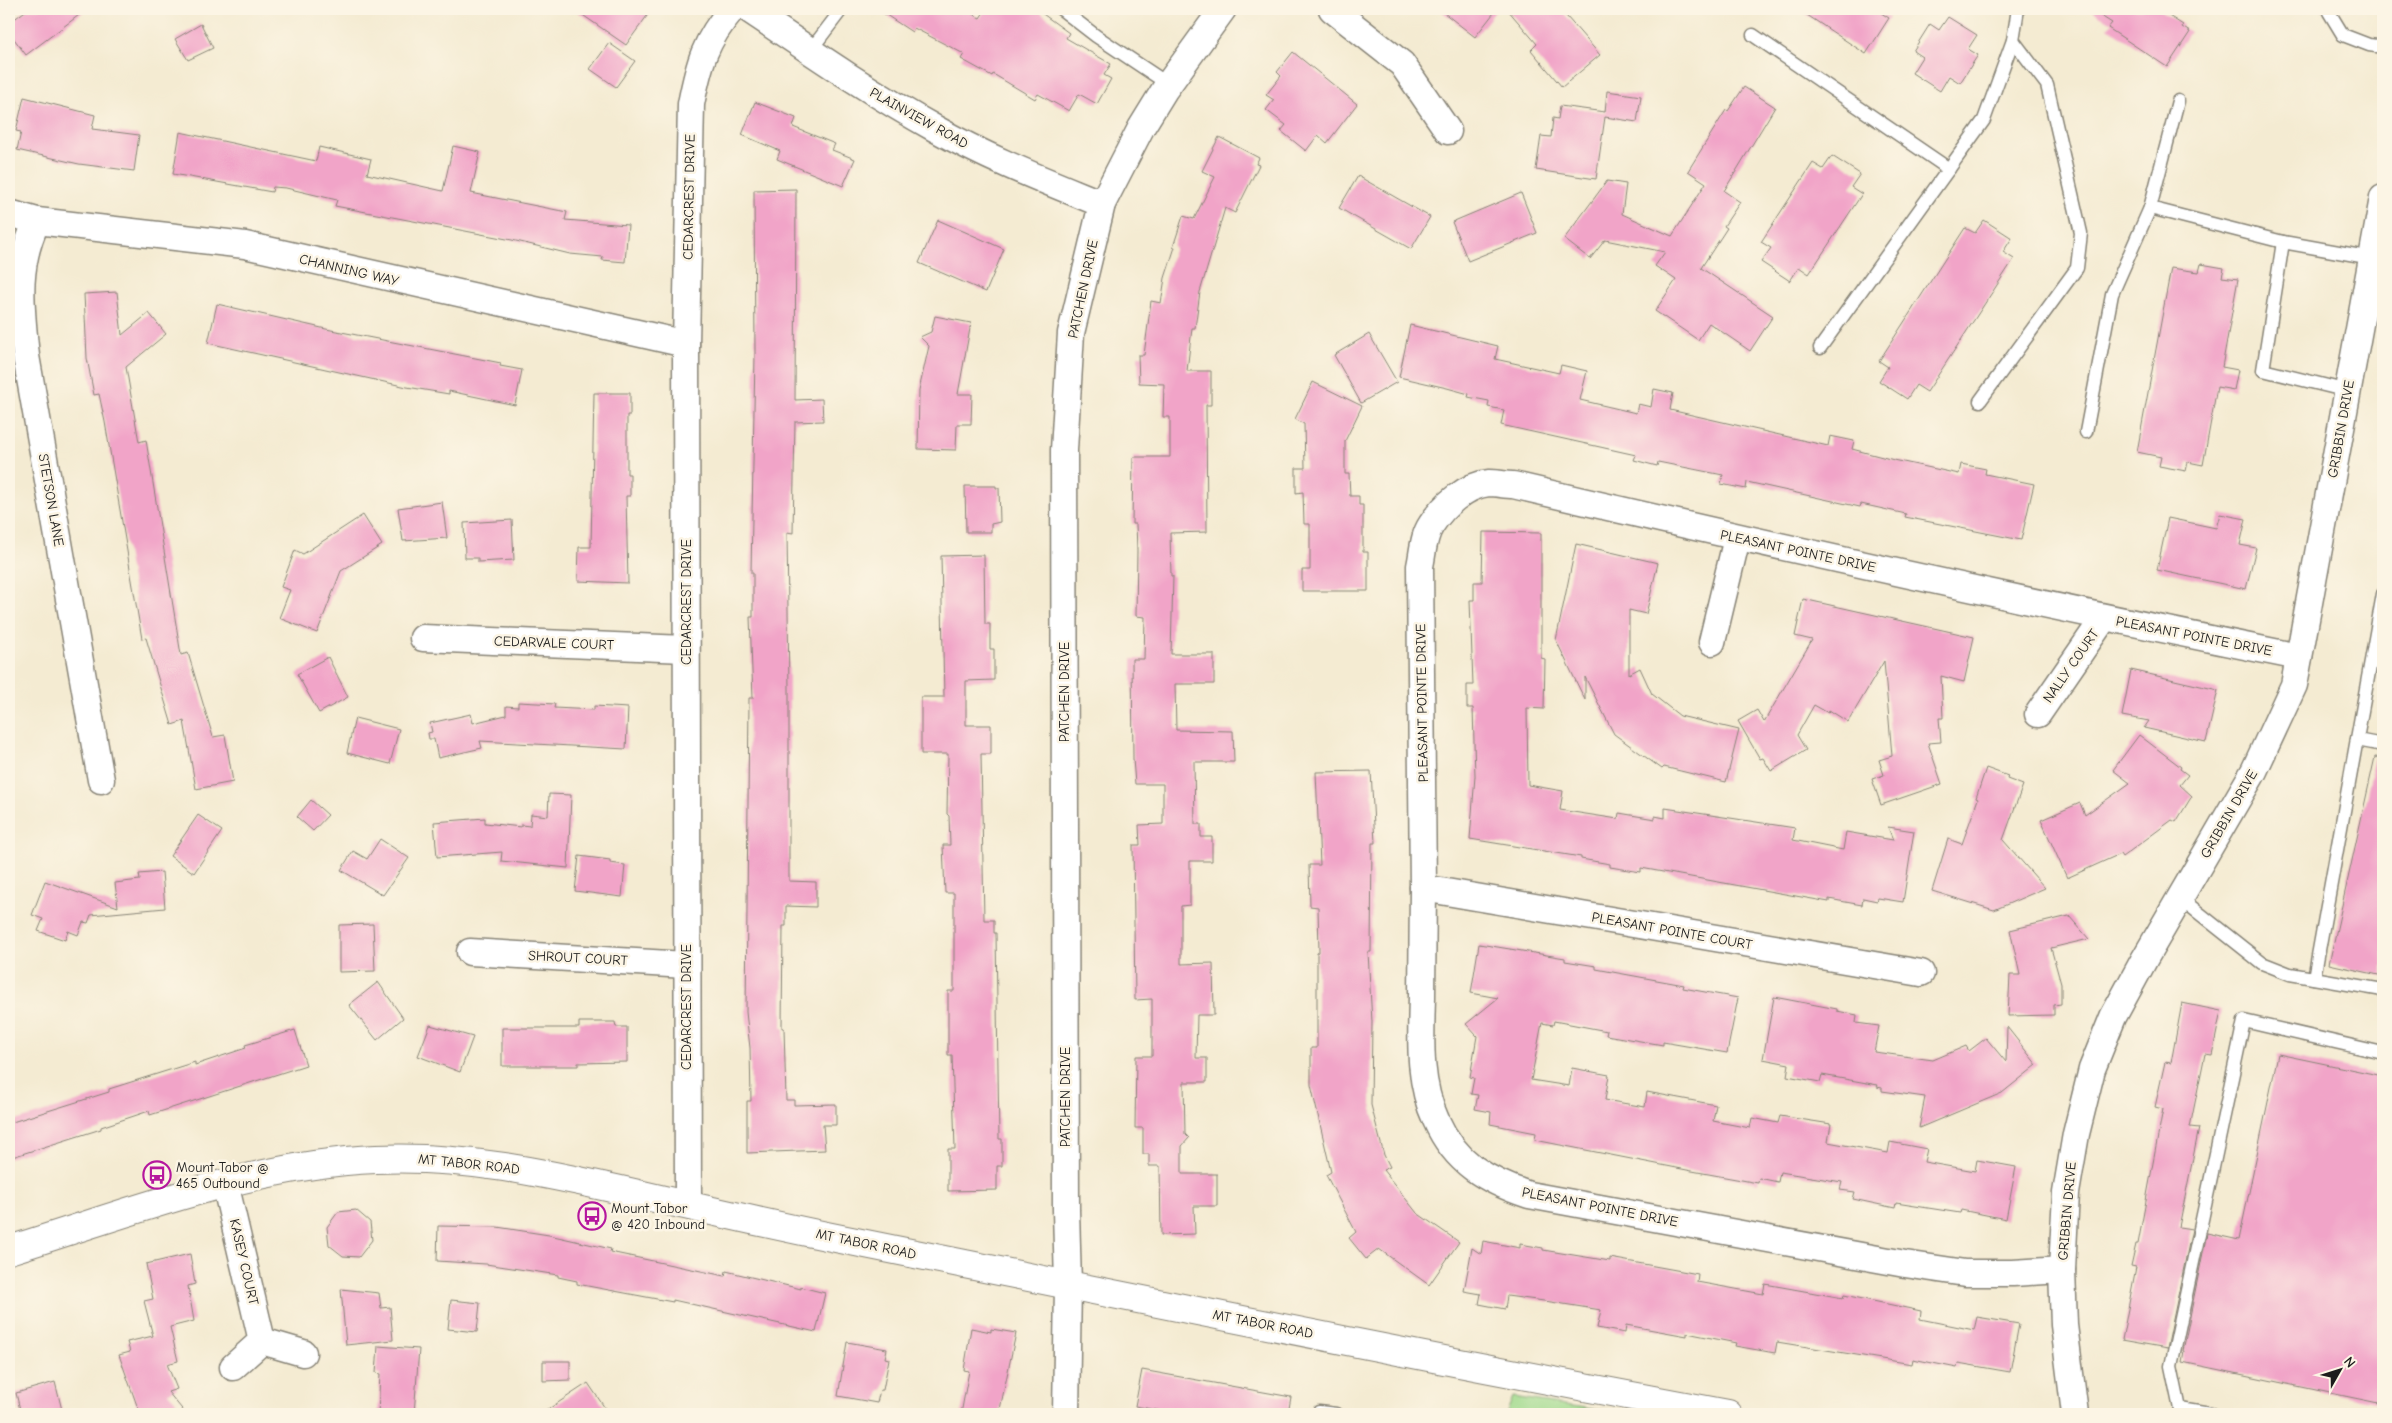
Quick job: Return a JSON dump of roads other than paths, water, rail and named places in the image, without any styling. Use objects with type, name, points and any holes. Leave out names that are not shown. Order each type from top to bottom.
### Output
[{"type":"street","name":"CEDARCREST DRIVE","points":[[688,1205],[685,649],[686,344],[691,104],[697,70],[708,40],[732,9]]},
{"type":"street","name":"PLAINVIEW ROAD","points":[[748,9],[854,82],[937,130],[989,156],[1102,204]]},
{"type":"street","name":"PATCHEN DRIVE","points":[[1066,1414],[1068,1285],[1066,1210],[1064,450],[1071,333],[1102,204],[1141,128],[1168,84],[1223,9]]},
{"type":"street","points":[[1332,9],[1402,64],[1448,131]]},
{"type":"street","name":"GRIBBIN DRIVE","points":[[2075,1414],[2064,1325],[2062,1270],[2066,1193],[2076,1134],[2092,1069],[2113,1017],[2254,771],[2294,685],[2383,198]]},
{"type":"street","name":"CHANNING WAY","points":[[9,213],[37,221],[245,246],[686,344]]},
{"type":"street","name":"STETSON LANE","points":[[37,221],[27,242],[22,262],[21,304],[26,356],[102,780]]},
{"type":"street","name":"PLEASANT POINTE DRIVE","points":[[2062,1270],[2014,1273],[1965,1273],[1905,1264],[1529,1195],[1500,1186],[1472,1169],[1451,1147],[1436,1120],[1425,1088],[1421,1042],[1423,888],[1420,566],[1425,539],[1430,525],[1448,504],[1467,490],[1488,483],[1513,486],[1737,538],[2104,618],[2299,657]]},
{"type":"street","points":[[1712,642],[1737,538]]},
{"type":"street","name":"NALLY COURT","points":[[2038,714],[2104,618]]},
{"type":"street","name":"CEDARVALE COURT","points":[[424,638],[685,649]]},
{"type":"street","name":"PLEASANT POINTE COURT","points":[[1423,888],[1921,973]]},
{"type":"street","name":"SHROUT COURT","points":[[470,952],[686,964]]},
{"type":"street","name":"MT TABOR ROAD","points":[[9,1250],[225,1183],[320,1163],[375,1158],[421,1158],[510,1167],[763,1223],[1068,1285],[1728,1414]]},
{"type":"street","name":"KASEY COURT","points":[[225,1183],[262,1341]]},
{"type":"street","points":[[233,1367],[262,1341],[303,1353]]},
{"type":"lane","points":[[810,51],[842,9]]},
{"type":"lane","points":[[1061,9],[1096,36],[1168,84]]},
{"type":"lane","points":[[1820,348],[1984,120],[2013,40],[2018,9]]},
{"type":"lane","points":[[2330,9],[2329,12],[2343,35],[2369,45],[2383,47]]},
{"type":"lane","points":[[1753,35],[1949,169]]},
{"type":"lane","points":[[1980,401],[2077,268],[2081,233],[2047,85],[2013,40]]},
{"type":"lane","points":[[2086,432],[2112,294],[2150,208],[2178,101]]},
{"type":"lane","points":[[2150,208],[2283,242],[2372,258]]},
{"type":"lane","points":[[2283,242],[2263,370],[2348,391]]},
{"type":"lane","points":[[2314,978],[2383,594]]},
{"type":"lane","points":[[2357,740],[2383,745]]},
{"type":"lane","points":[[2180,898],[2262,963],[2290,974],[2383,990]]},
{"type":"lane","points":[[2210,1414],[2179,1412],[2171,1366],[2244,1021],[2383,1053]]},
{"type":"lane","points":[[1318,1414],[1319,1412],[1336,1414]]},
{"type":"place","name":"Mount Tabor @ 465 Outbound","points":[[157,1175]]},
{"type":"place","name":"Mount Tabor @ 420 Inbound","points":[[592,1216]]}]
